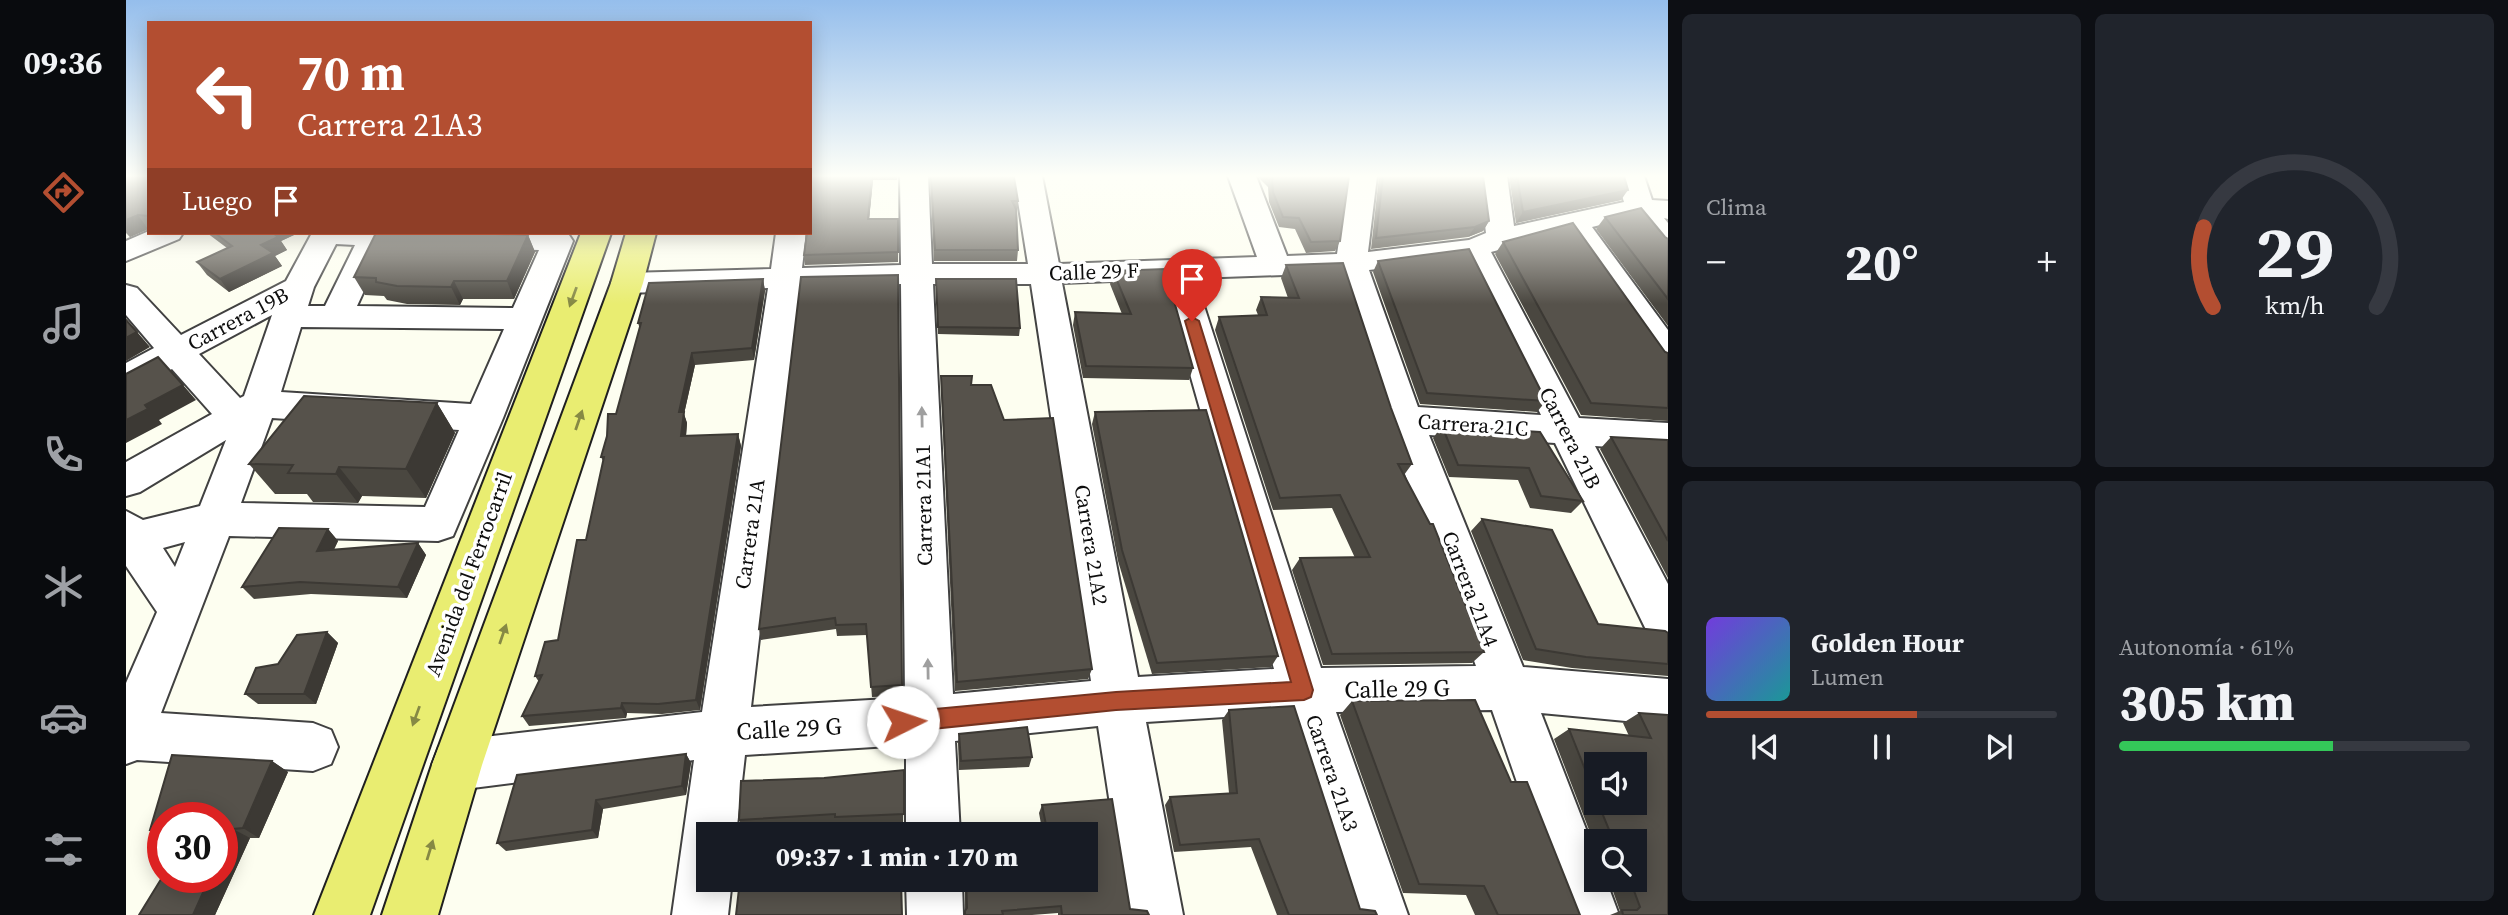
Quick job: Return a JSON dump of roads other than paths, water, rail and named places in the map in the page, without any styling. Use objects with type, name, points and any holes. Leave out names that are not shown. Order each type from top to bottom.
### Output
[{"type":"main road","name":"Avenida del Ferrocarril","points":[[342,915],[596,235]]},
{"type":"main road","points":[[410,915],[457,765],[627,284],[640,235]]},
{"type":"street","name":"Carrera 21A1","points":[[916,219],[933,822]]},
{"type":"street","name":"Carrera 21A2","points":[[1036,219],[1116,701],[1155,915]]},
{"type":"street","points":[[1258,219],[1276,266]]},
{"type":"street","points":[[1352,263],[1358,219]]},
{"type":"street","name":"Carrera 21B","points":[[1490,219],[1488,243],[1566,431],[1668,628]]},
{"type":"street","name":"Calle 29 F","points":[[627,284],[918,274],[1047,274],[1352,263],[1488,243],[1597,219]]},
{"type":"street","points":[[1658,219],[1668,242]]},
{"type":"street","points":[[1574,223],[1668,355]]},
{"type":"street","points":[[126,253],[164,235]]},
{"type":"street","name":"Carrera 19B","points":[[126,378],[293,302],[326,235]]},
{"type":"street","points":[[335,317],[375,235]]},
{"type":"street","points":[[180,610],[130,540],[167,528],[214,519],[438,524],[558,241],[401,235]]},
{"type":"street","name":"Carrera 21A","points":[[711,822],[791,235]]},
{"type":"street","name":"Carrera 21A4","points":[[1352,263],[1404,420],[1508,688],[1591,915]]},
{"type":"street","name":"Carrera 21A3","points":[[1176,269],[1304,690],[1380,915]]},
{"type":"street","points":[[126,295],[177,353],[247,411]]},
{"type":"street","points":[[313,747],[127,737],[180,610],[214,519],[247,411],[293,302],[335,317],[527,319]]},
{"type":"street","points":[[126,481],[247,411],[485,418]]},
{"type":"street","name":"Carrera 21C","points":[[1404,420],[1668,438]]},
{"type":"street","name":"Calle 29 G","points":[[457,765],[722,733],[929,720],[1116,701],[1304,690],[1508,688],[1668,702]]},
{"type":"street","points":[[700,915],[703,892]]},
{"type":"street","points":[[934,892],[935,915]]}]
